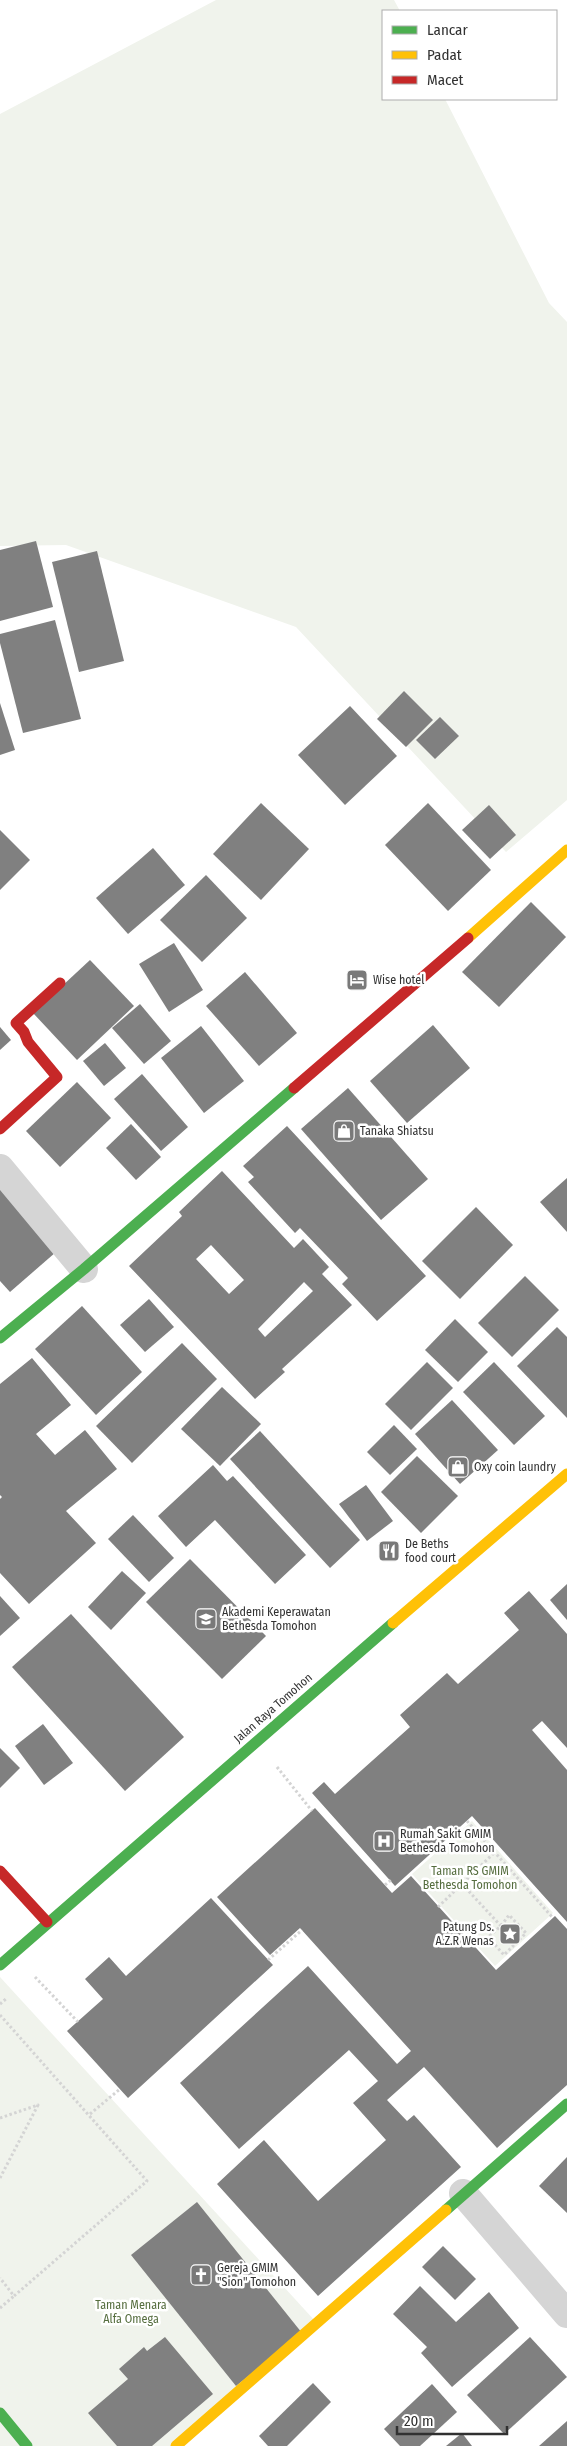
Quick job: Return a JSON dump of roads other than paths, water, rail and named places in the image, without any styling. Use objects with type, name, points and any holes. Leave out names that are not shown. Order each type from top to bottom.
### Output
[{"type":"main road","points":[[0,1338],[84,1269],[564,859]]},
{"type":"main road","points":[[0,1129],[57,1077],[28,1042],[24,1032],[16,1024],[60,983]]},
{"type":"main road","name":"Jalan Raya Tomohon","points":[[0,1965],[256,1741],[567,1474]]},
{"type":"main road","points":[[0,1871],[47,1922]]},
{"type":"main road","points":[[176,2446],[567,2104]]},
{"type":"main road","points":[[0,2413],[27,2446]]},
{"type":"street","points":[[0,1168],[84,1269]]},
{"type":"street","points":[[463,2193],[567,2314]]},
{"type":"place","name":"Wise hotel","points":[[357,980]]},
{"type":"place","name":"Tanaka Shiatsu","points":[[344,1131]]},
{"type":"place","name":"Oxy coin laundry","points":[[458,1467]]},
{"type":"place","name":"De Beths food court","points":[[389,1551]]},
{"type":"place","name":"Akademi Keperawatan Bethesda Tomohon","points":[[206,1619]]},
{"type":"place","name":"Rumah Sakit GMIM Bethesda Tomohon","points":[[384,1841]]},
{"type":"place","name":"Patung Ds. A.Z.R Wenas","points":[[510,1934]]},
{"type":"place","name":"Gereja GMIM \"Sion\" Tomohon","points":[[201,2275]]},
{"type":"park label","name":"Taman RS GMIM Bethesda Tomohon","points":[[470,1878]]},
{"type":"park label","name":"Taman Menara Alfa Omega","points":[[131,2312]]}]
